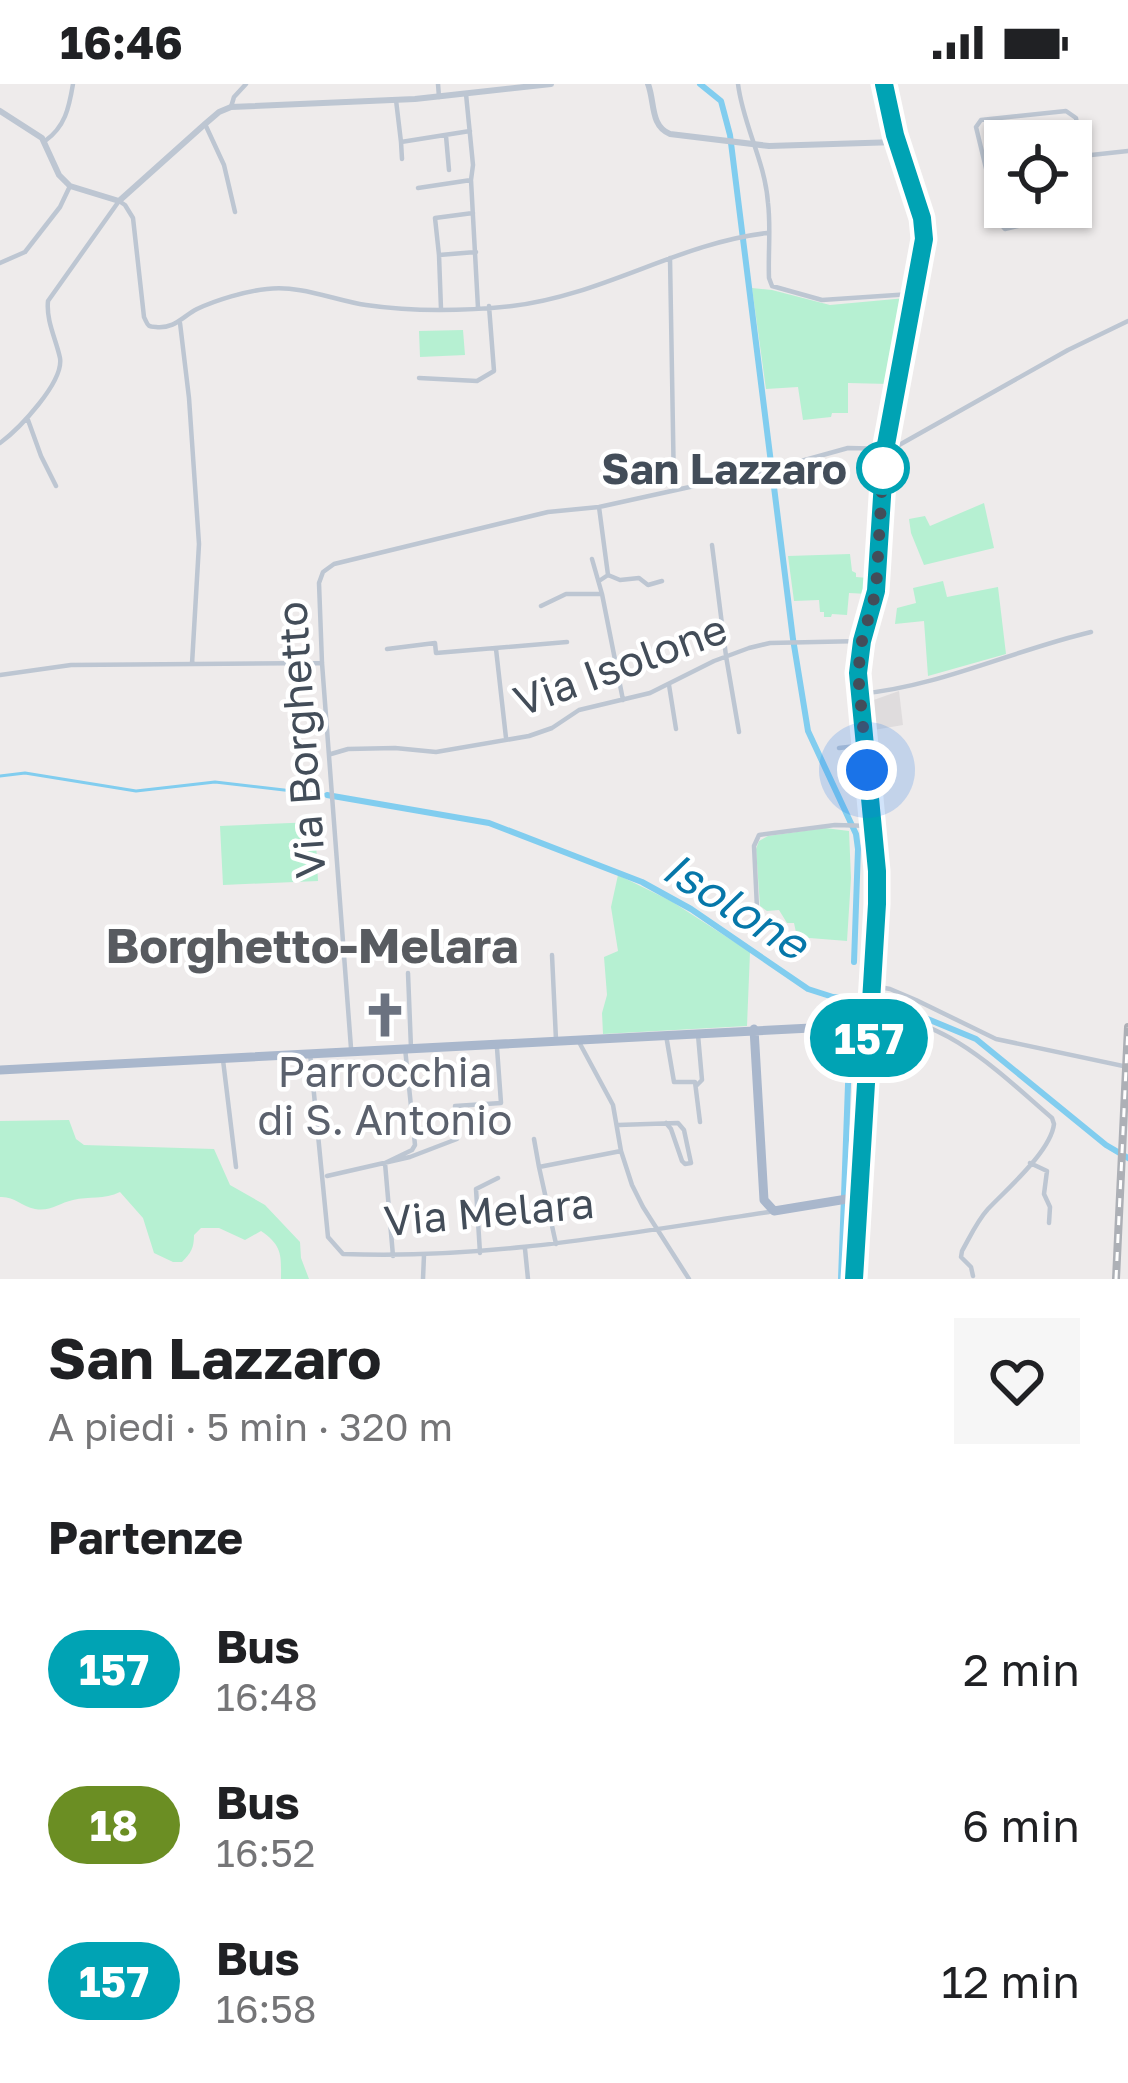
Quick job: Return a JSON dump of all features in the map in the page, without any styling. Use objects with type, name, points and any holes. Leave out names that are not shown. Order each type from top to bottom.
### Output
[{"type":"main road","points":[[854,1279],[849,1199],[873,988],[877,871],[859,694],[862,641],[876,591],[885,450],[924,239],[884,84]]},
{"type":"main road","points":[[0,1070],[850,1025],[870,1019]]},
{"type":"main road","points":[[754,1029],[764,1200],[774,1211]]},
{"type":"main road","name":"Via Melara","points":[[774,1211],[849,1199]]},
{"type":"street","points":[[45,141],[56,134],[65,118],[73,84]]},
{"type":"street","points":[[231,107],[246,84]]},
{"type":"street","points":[[438,84],[439,97]]},
{"type":"street","points":[[0,443],[28,420],[61,370],[48,301],[119,201],[222,110],[439,97],[551,84]]},
{"type":"street","points":[[648,84],[662,131],[756,145],[897,142]]},
{"type":"street","points":[[738,84],[769,202],[769,278],[777,289],[822,300],[914,294]]},
{"type":"street","points":[[466,94],[478,308]]},
{"type":"street","points":[[396,100],[402,159]]},
{"type":"street","points":[[0,111],[45,141],[59,175],[70,186],[125,205],[133,218],[144,320],[155,328],[180,323],[201,308],[266,289],[303,290],[398,309],[532,302],[767,233]]},
{"type":"street","points":[[1066,111],[1076,118],[1082,156],[1085,189],[1080,207],[1005,230],[999,222],[976,125],[981,120],[1066,111]]},
{"type":"street","points":[[205,124],[224,165],[236,212]]},
{"type":"street","points":[[401,142],[470,131]]},
{"type":"street","points":[[446,136],[449,170]]},
{"type":"street","points":[[1092,155],[1128,151]]},
{"type":"street","points":[[418,188],[471,180]]},
{"type":"street","points":[[0,263],[25,252],[70,186]]},
{"type":"street","points":[[441,309],[435,218],[473,213]]},
{"type":"street","points":[[439,256],[476,252]]},
{"type":"street","points":[[670,258],[674,489]]},
{"type":"street","points":[[418,378],[477,381],[494,371],[489,307]]},
{"type":"street","points":[[885,450],[1128,321]]},
{"type":"street","points":[[180,323],[199,544],[192,664]]},
{"type":"street","points":[[28,420],[56,486]]},
{"type":"street","name":"Via Borghetto","points":[[351,1051],[322,663],[319,584],[328,567],[533,515],[599,507],[848,448],[885,450]]},
{"type":"street","points":[[599,507],[608,575]]},
{"type":"street","points":[[712,545],[739,733]]},
{"type":"street","points":[[592,559],[623,700]]},
{"type":"street","points":[[598,581],[608,575]]},
{"type":"street","points":[[608,575],[620,580],[639,578],[648,585],[662,581]]},
{"type":"street","points":[[541,606],[566,594],[602,594]]},
{"type":"street","points":[[859,694],[911,684],[1091,632]]},
{"type":"street","name":"Via Isolone","points":[[329,755],[347,749],[436,752],[506,739],[543,731],[579,710],[669,685],[725,656],[770,643],[862,641]]},
{"type":"street","points":[[387,650],[435,643],[436,652],[567,642]]},
{"type":"street","points":[[495,648],[506,739]]},
{"type":"street","points":[[0,674],[71,664],[322,663]]},
{"type":"street","points":[[669,685],[676,729]]},
{"type":"street","points":[[839,748],[865,745]]},
{"type":"street","points":[[758,908],[754,845],[759,836],[835,825],[872,826]]},
{"type":"street","points":[[552,956],[556,1040]]},
{"type":"street","points":[[385,1163],[415,1145],[408,973]]},
{"type":"street","points":[[873,988],[890,989],[996,1040],[1128,1067]]},
{"type":"street","points":[[870,1019],[888,1017],[956,1040],[1052,1118],[1053,1133],[985,1213],[962,1251],[973,1276]]},
{"type":"street","points":[[696,1086],[701,1080],[698,1033]]},
{"type":"street","points":[[666,1034],[674,1082],[695,1082],[700,1122]]},
{"type":"street","points":[[578,1039],[609,1094],[632,1185],[687,1279]]},
{"type":"street","points":[[324,1177],[410,1157],[457,1139],[455,1106],[501,1103],[496,1043]]},
{"type":"street","name":"Via Melara","points":[[310,1053],[328,1237],[343,1254],[480,1253],[774,1211]]},
{"type":"street","points":[[223,1057],[236,1167]]},
{"type":"street","points":[[617,1125],[666,1123],[681,1125],[691,1162],[682,1161],[666,1123]]},
{"type":"street","points":[[534,1139],[556,1244]]},
{"type":"street","points":[[539,1167],[621,1151]]},
{"type":"street","points":[[385,1163],[393,1256]]},
{"type":"street","points":[[1030,1163],[1048,1174],[1044,1194],[1049,1222]]},
{"type":"street","points":[[480,1253],[476,1189],[498,1178]]},
{"type":"street","points":[[752,1213],[764,1200]]},
{"type":"street","points":[[524,1248],[529,1279]]},
{"type":"street","points":[[423,1279],[424,1255]]},
{"type":"shaded area","points":[[899,691],[903,725],[868,731],[868,702]]},
{"type":"green space","points":[[752,288],[830,305],[906,298],[889,384],[848,383],[848,413],[803,420],[798,387],[766,389]]},
{"type":"green space","points":[[463,330],[465,355],[420,357],[419,331]]},
{"type":"green space","points":[[984,503],[994,548],[924,565],[909,519],[925,516],[930,526]]},
{"type":"green space","points":[[850,554],[856,577],[868,578],[868,594],[849,593],[847,615],[824,617],[819,600],[794,601],[788,556]]},
{"type":"green space","points":[[943,581],[947,597],[998,587],[1006,654],[928,676],[924,621],[895,624],[897,608],[916,603],[913,588]]},
{"type":"green space","points":[[315,822],[318,881],[223,885],[220,826]]},
{"type":"green space","points":[[825,828],[849,831],[847,941],[797,937],[794,923],[787,923],[779,910],[760,906],[759,841]]},
{"type":"green space","points":[[618,875],[671,901],[750,952],[747,1026],[603,1034],[604,957],[618,951],[611,907]]},
{"type":"green space","points":[[69,1120],[76,1139],[84,1145],[214,1149],[230,1185],[265,1205],[300,1242],[309,1279],[281,1279],[279,1252],[261,1231],[245,1240],[219,1228],[201,1228],[188,1256],[173,1262],[154,1253],[143,1218],[120,1192],[40,1210],[0,1197],[0,1121]]},
{"type":"waterway","points":[[700,84],[721,101],[730,135],[808,731],[856,834],[854,962]]},
{"type":"waterway","points":[[0,776],[25,773],[136,791],[215,782],[327,795]]},
{"type":"waterway","name":"Isolone","points":[[327,795],[489,823],[642,882],[691,909],[808,989],[833,997],[884,1001],[976,1039],[1128,1158]]},
{"type":"waterway","points":[[841,1279],[850,1029]]},
{"type":"railway","points":[[1116,1279],[1128,1027]]},
{"type":"bus line","name":"157","points":[[854,1279],[877,904],[858,673],[876,591],[885,450],[924,239],[884,84]]},
{"type":"place","name":"San Lazzaro","points":[[883,468]]},
{"type":"place","name":"Parrocchia di S. Antonio","points":[[385,1015]]},
{"type":"district","name":"Borghetto-Melara","points":[[312,945]]},
{"type":"route","points":[[867,770],[858,673],[876,591],[883,468]]}]
